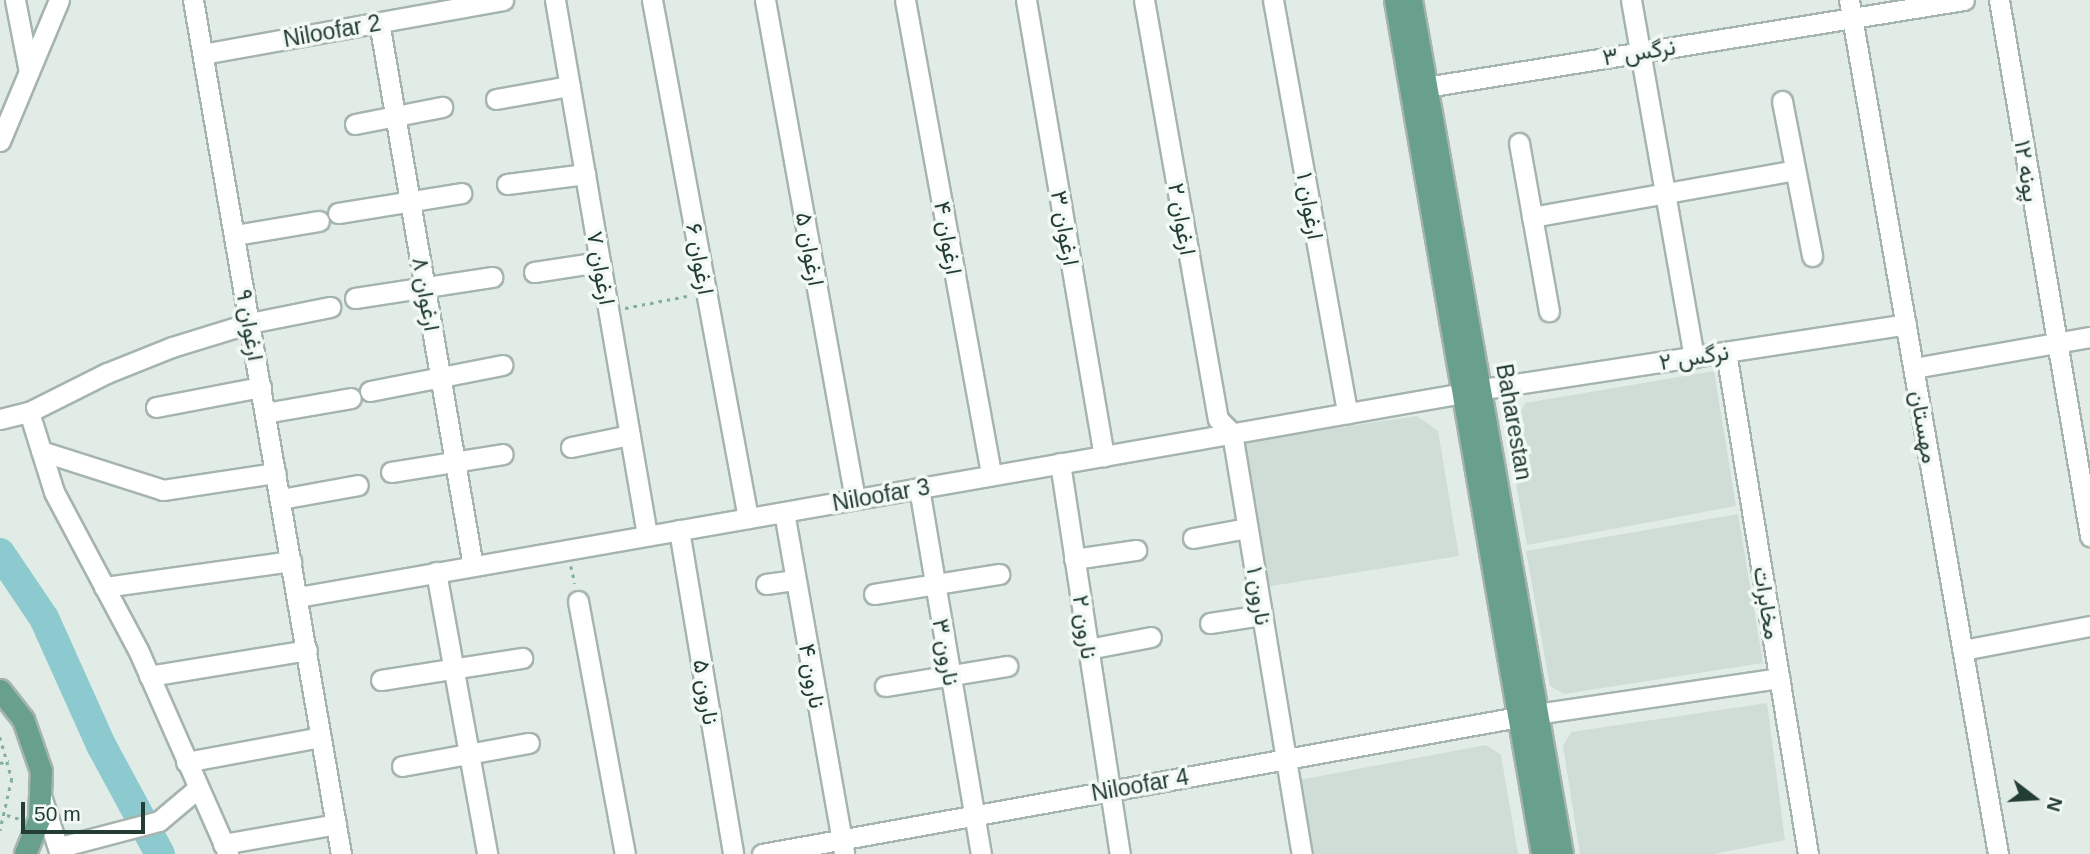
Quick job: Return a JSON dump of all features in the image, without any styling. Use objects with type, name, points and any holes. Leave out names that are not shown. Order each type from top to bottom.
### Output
[{"type":"main road","name":"Baharestan","points":[[1395,0],[1473,391]]},
{"type":"main road","name":"Baharestan","points":[[1410,0],[1527,715],[1542,854]]},
{"type":"main road","points":[[0,676],[23,719],[41,771],[26,840]]},
{"type":"main road","points":[[0,690],[23,719]]},
{"type":"main road","name":"Baharestan","points":[[1527,715],[1562,854]]},
{"type":"street","points":[[15,0],[29,73]]},
{"type":"street","points":[[0,141],[59,0]]},
{"type":"street","name":"ارغوان ۹","points":[[193,0],[341,854]]},
{"type":"street","name":"Niloofar 2","points":[[202,54],[379,22],[454,4],[503,0]]},
{"type":"street","name":"ارغوان ۷","points":[[555,0],[647,536]]},
{"type":"street","name":"ارغوان ۶","points":[[652,0],[748,518]]},
{"type":"street","name":"ارغوان ۵","points":[[765,0],[855,499]]},
{"type":"street","name":"ارغوان ۴","points":[[905,0],[990,475]]},
{"type":"street","name":"ارغوان ۳","points":[[1026,0],[1104,456]]},
{"type":"street","name":"ارغوان ۲","points":[[1144,0],[1218,419],[1231,433]]},
{"type":"street","name":"ارغوان ۱","points":[[1273,0],[1347,413]]},
{"type":"street","points":[[1631,0],[1694,357]]},
{"type":"street","name":"نرگس ۳","points":[[1426,87],[1640,52],[1851,8],[1964,0]]},
{"type":"street","name":"پونه ۱۲","points":[[1999,0],[2055,343],[2090,536]]},
{"type":"street","name":"مهستان","points":[[1851,8],[1998,854]]},
{"type":"street","name":"ارغوان ۸","points":[[379,22],[473,566]]},
{"type":"street","points":[[496,99],[570,86]]},
{"type":"street","points":[[1782,101],[1812,256]]},
{"type":"street","points":[[355,124],[442,107]]},
{"type":"street","points":[[1519,143],[1549,312]]},
{"type":"street","points":[[1532,217],[1795,170]]},
{"type":"street","points":[[507,184],[585,174]]},
{"type":"street","points":[[338,214],[461,193]]},
{"type":"street","points":[[235,235],[319,221]]},
{"type":"street","points":[[534,272],[600,262]]},
{"type":"street","points":[[355,298],[492,277]]},
{"type":"street","points":[[0,419],[29,412],[107,373],[250,323],[330,307]]},
{"type":"street","name":"نرگس ۲","points":[[1473,391],[1906,324]]},
{"type":"street","points":[[1914,368],[2090,337]]},
{"type":"street","name":"مخابرات","points":[[1726,352],[1808,854]]},
{"type":"street","points":[[370,391],[502,365]]},
{"type":"street","points":[[156,407],[261,387]]},
{"type":"street","name":"Niloofar 3","points":[[298,597],[1473,391]]},
{"type":"street","points":[[265,413],[351,398]]},
{"type":"street","points":[[29,412],[54,492],[149,676],[225,849],[336,824]]},
{"type":"street","name":"نارون ۱","points":[[1231,433],[1302,854]]},
{"type":"street","points":[[571,447],[629,435]]},
{"type":"street","points":[[41,451],[163,491],[276,473]]},
{"type":"street","points":[[391,472],[503,454]]},
{"type":"street","name":"نارون ۲","points":[[1060,463],[1119,854]]},
{"type":"street","points":[[281,499],[358,485]]},
{"type":"street","name":"نارون ۳","points":[[919,488],[981,854]]},
{"type":"street","name":"نارون ۴","points":[[784,512],[843,847]]},
{"type":"street","points":[[1193,538],[1247,528]]},
{"type":"street","name":"نارون ۵","points":[[679,530],[733,854]]},
{"type":"street","points":[[1074,559],[1136,550]]},
{"type":"street","points":[[104,587],[291,561]]},
{"type":"street","points":[[436,572],[451,668],[487,854]]},
{"type":"street","points":[[874,594],[999,574]]},
{"type":"street","points":[[766,584],[794,580]]},
{"type":"street","points":[[578,601],[625,854]]},
{"type":"street","points":[[1210,623],[1262,615]]},
{"type":"street","points":[[1963,650],[2090,626]]},
{"type":"street","points":[[1088,649],[1151,637]]},
{"type":"street","points":[[149,676],[307,650]]},
{"type":"street","points":[[381,680],[522,658]]},
{"type":"street","points":[[884,686],[1007,666]]},
{"type":"street","name":"Niloofar 4","points":[[762,854],[843,847],[974,815],[1527,715],[1779,678]]},
{"type":"street","points":[[186,762],[321,737]]},
{"type":"street","points":[[402,766],[529,743]]},
{"type":"street","points":[[34,803],[60,850],[159,821],[197,789]]},
{"type":"path","points":[[608,312],[706,292]]},
{"type":"path","points":[[568,549],[578,601]]},
{"type":"path","points":[[0,737],[9,761],[7,815],[0,831]]},
{"type":"path","points":[[0,763],[9,761]]},
{"type":"path","points":[[26,840],[34,803]]},
{"type":"path","points":[[7,815],[26,840]]},
{"type":"shaded area","points":[[1714,371],[1736,506],[1527,545],[1508,437],[1525,403]]},
{"type":"shaded area","points":[[1417,416],[1438,431],[1459,556],[1266,587],[1242,442]]},
{"type":"shaded area","points":[[1738,514],[1763,663],[1564,694],[1550,686],[1526,551]]},
{"type":"shaded area","points":[[1767,703],[1785,840],[1714,854],[1580,854],[1563,746],[1571,732]]},
{"type":"shaded area","points":[[1486,745],[1501,755],[1518,854],[1313,854],[1299,780]]},
{"type":"waterway","points":[[0,553],[44,618],[101,745],[160,854]]}]
